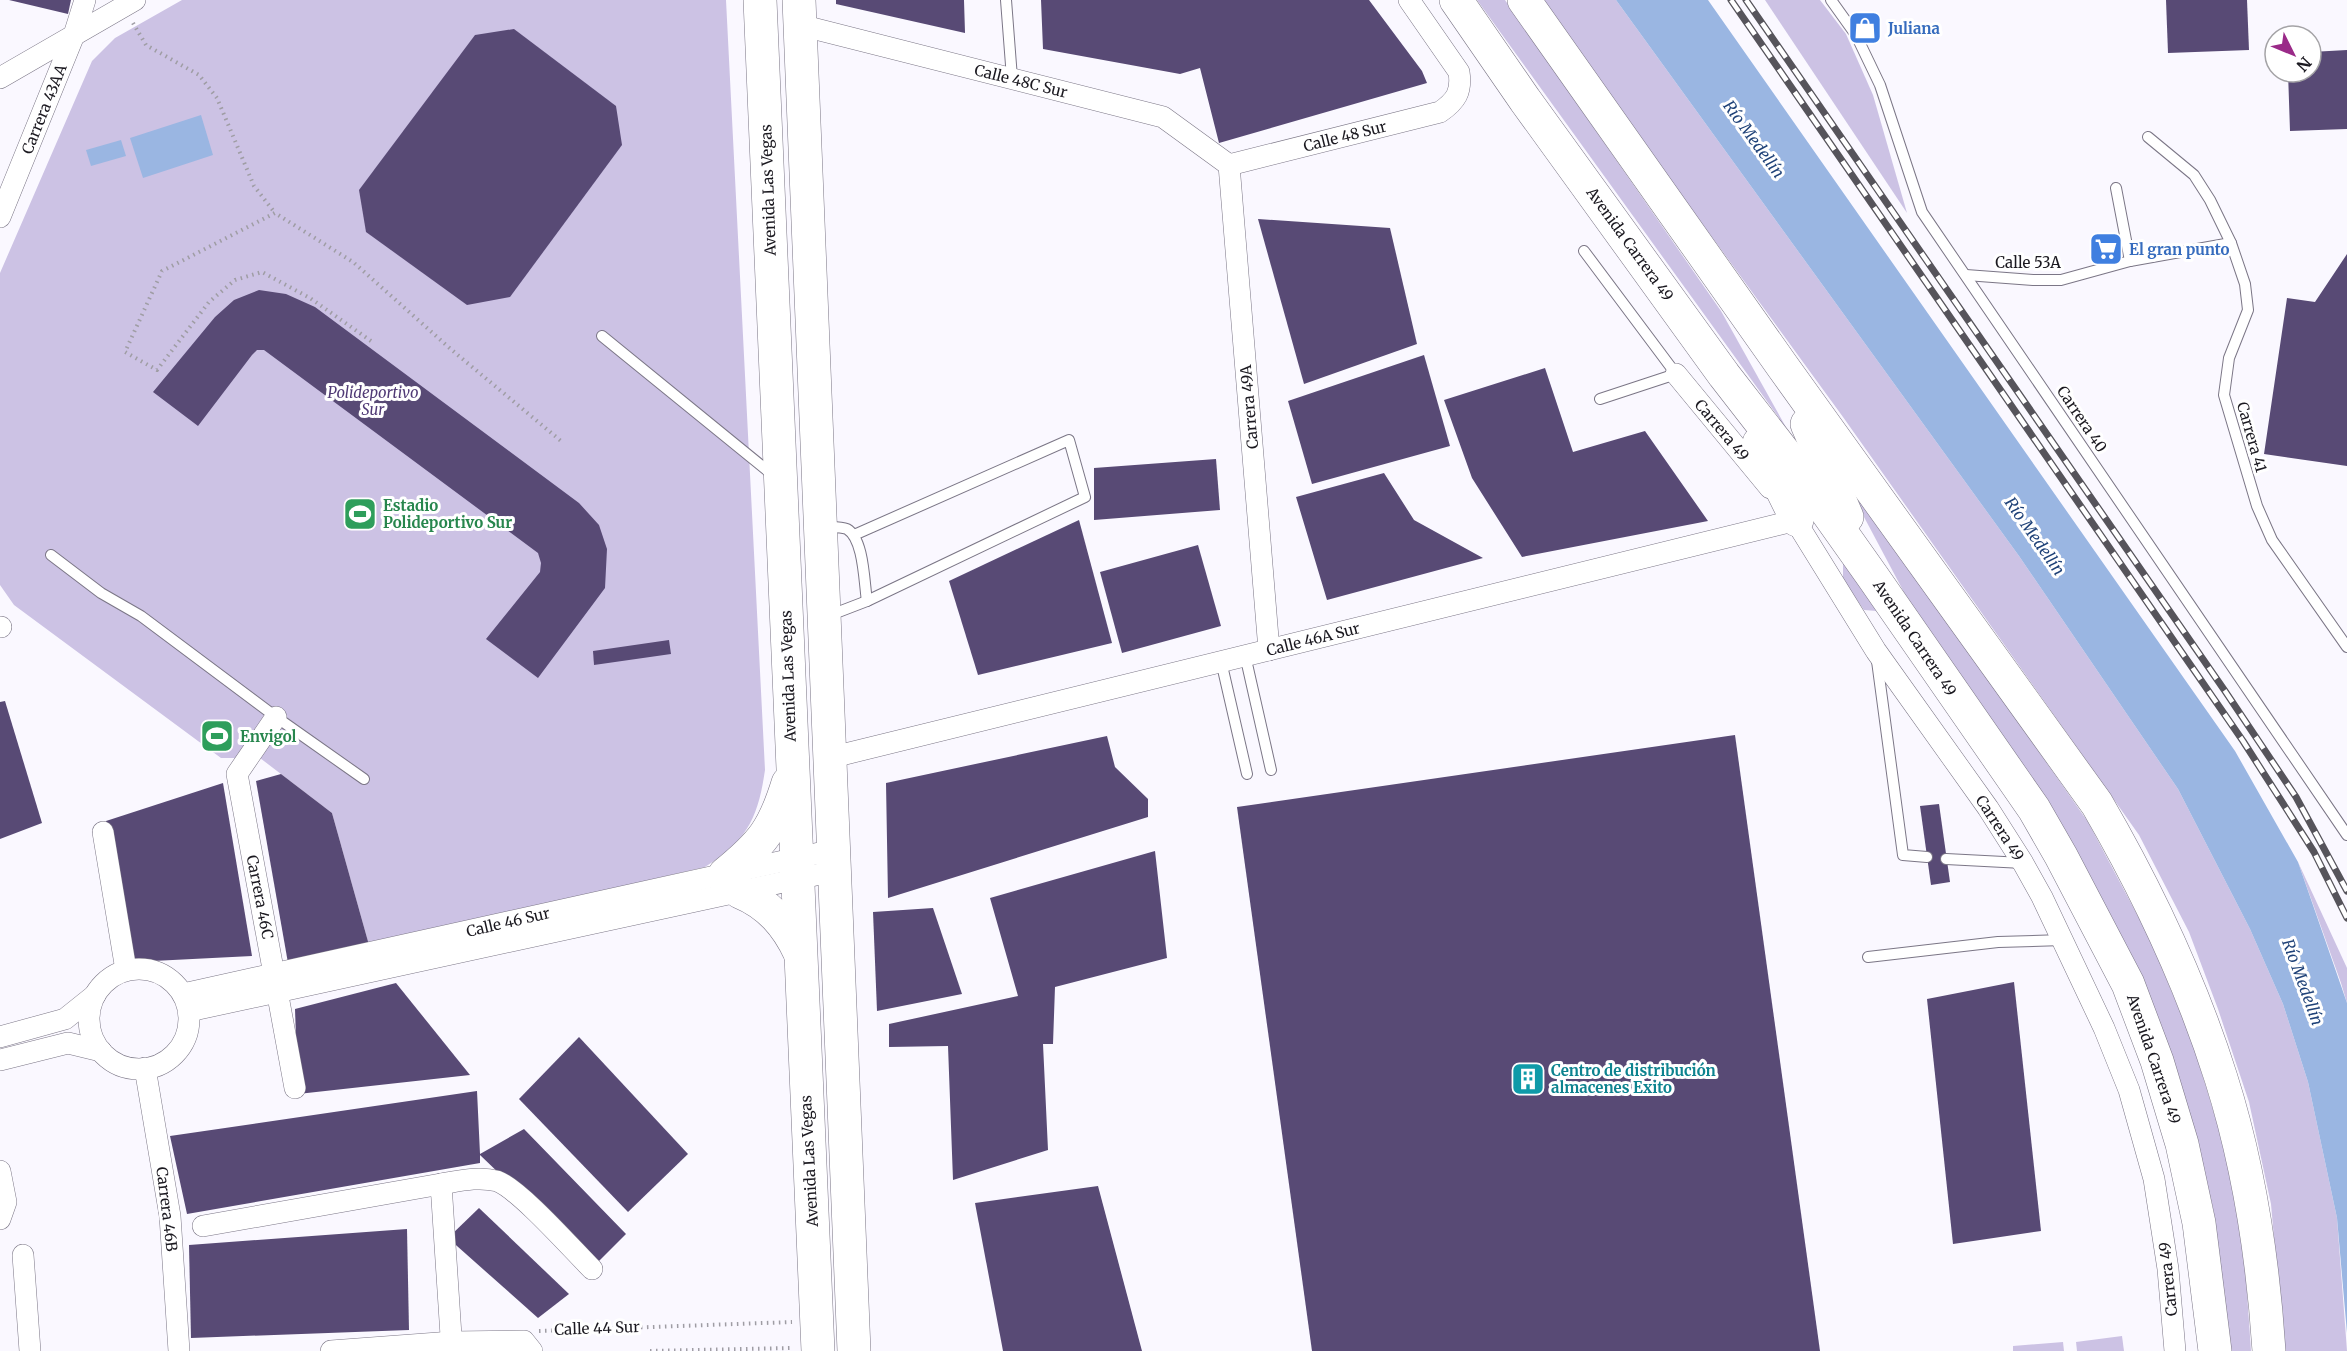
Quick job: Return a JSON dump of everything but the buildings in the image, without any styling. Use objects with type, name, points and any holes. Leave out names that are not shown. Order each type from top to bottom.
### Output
[{"type":"main road","name":"Avenida Las Vegas","points":[[760,0],[800,954],[807,1350]]},
{"type":"main road","name":"Avenida Carrera 49","points":[[1456,0],[1525,100],[1724,375],[1790,460],[2034,809],[2128,984],[2157,1061],[2182,1144],[2199,1223],[2215,1351]]},
{"type":"main road","points":[[1524,0],[1783,367],[2097,804],[2122,847],[2173,954],[2221,1078],[2242,1158],[2257,1237],[2269,1351]]},
{"type":"main road","points":[[799,13],[854,1351]]},
{"type":"main road","points":[[1783,367],[1873,577]]},
{"type":"main road","points":[[1724,375],[1797,520]]},
{"type":"main road","points":[[792,767],[782,804],[764,838],[733,883],[770,909],[793,938],[800,954]]},
{"type":"street","name":"Carrera 43AA","points":[[0,217],[74,35],[85,0]]},
{"type":"street","name":"Calle 48 Sur","points":[[1229,165],[1440,112],[1457,98],[1461,86],[1458,72],[1409,0]]},
{"type":"street","points":[[0,78],[129,3]]},
{"type":"street","name":"Calle 48C Sur","points":[[799,13],[1012,78],[1163,117],[1229,165]]},
{"type":"street","name":"Carrera 49A","points":[[1229,165],[1269,650]]},
{"type":"street","name":"Carrera 49","points":[[1676,374],[1797,520],[1876,651],[1988,808],[2023,863],[2104,1028],[2129,1090],[2154,1179],[2168,1269],[2175,1351]]},
{"type":"street","name":"Calle 46A Sur","points":[[829,758],[1797,520]]},
{"type":"street","name":"Carrera 46C","points":[[276,717],[237,774],[296,1088]]},
{"type":"street","points":[[103,832],[126,970]]},
{"type":"street","name":"Calle 46 Sur","points":[[186,1003],[833,861]]},
{"type":"street","points":[[0,1037],[65,1018],[95,995],[103,984],[114,976],[126,970],[139,968],[165,975],[186,1003],[189,1024],[186,1037],[179,1049],[158,1065],[145,1068],[120,1065],[101,1051],[94,1041],[89,1018],[95,995]]},
{"type":"street","points":[[0,1060],[68,1043],[101,1051]]},
{"type":"street","name":"Carrera 46B","points":[[145,1068],[170,1216],[179,1351]]},
{"type":"street","points":[[0,1171],[3,1210]]},
{"type":"street","points":[[203,1226],[482,1178],[498,1182],[515,1192],[592,1269]]},
{"type":"street","points":[[441,1184],[452,1347]]},
{"type":"street","points":[[23,1255],[30,1351]]},
{"type":"street","points":[[331,1351],[528,1346]]},
{"type":"lane","points":[[1006,0],[1012,78]]},
{"type":"lane","name":"Carrera 40","points":[[1831,0],[1856,35],[1880,86],[1922,212],[2347,835]]},
{"type":"lane","name":"Carrera 41","points":[[2148,137],[2194,175],[2210,200],[2231,243],[2245,284],[2248,310],[2229,358],[2224,395],[2257,506],[2272,540],[2347,647]]},
{"type":"lane","points":[[2116,188],[2130,261]]},
{"type":"lane","name":"Calle 53A","points":[[1966,275],[2061,280],[2130,261],[2231,243]]},
{"type":"lane","points":[[1584,251],[1676,374],[1600,399]]},
{"type":"lane","points":[[602,336],[780,481]]},
{"type":"lane","points":[[823,617],[867,601],[1085,496],[1069,441],[854,535]]},
{"type":"lane","points":[[820,527],[844,528],[854,535],[859,548],[867,601]]},
{"type":"lane","points":[[51,555],[101,593],[141,616],[276,717],[364,779]]},
{"type":"lane","points":[[1876,651],[1903,855],[1927,857]]},
{"type":"lane","points":[[1245,655],[1271,770]]},
{"type":"lane","points":[[1221,662],[1247,774]]},
{"type":"lane","points":[[1946,859],[2023,863]]},
{"type":"lane","points":[[1868,957],[1998,942],[2062,940]]},
{"type":"path","points":[[129,3],[146,45],[199,75],[217,98],[254,186],[275,213],[353,262],[453,351],[561,441]]},
{"type":"path","points":[[275,213],[162,271],[125,352],[157,370],[209,302],[235,280],[262,272],[310,298],[371,340]]},
{"type":"path","name":"Calle 44 Sur","points":[[528,1346],[540,1330],[795,1321]]},
{"type":"path","name":"Calle 44 Sur","points":[[650,1351],[807,1350]]},
{"type":"green space","name":"Polideportivo Sur","points":[[182,0],[726,0],[765,770],[759,802],[748,827],[731,848],[705,867],[369,945],[332,813],[260,758],[221,758],[14,605],[0,585],[0,273],[92,61],[115,38]]},
{"type":"green space","points":[[1477,0],[1505,0],[1721,311],[1787,429]]},
{"type":"green space","points":[[1543,0],[1616,0],[2019,556],[2178,789],[2250,929],[2283,1004],[2308,1082],[2337,1218],[2347,1351],[2284,1351],[2271,1204],[2249,1102],[2189,932],[2139,835],[1843,417],[1613,101]]},
{"type":"green space","points":[[1765,0],[1820,0],[1846,34],[1873,95],[1907,213]]},
{"type":"green space","points":[[1830,453],[2088,822],[2150,939],[2192,1041],[2224,1146],[2244,1249],[2251,1351],[2229,1351],[2213,1208],[2178,1076],[1915,613]]},
{"type":"green space","points":[[1843,559],[1877,611],[1864,610],[1843,580]]},
{"type":"green space","points":[[2298,862],[2347,968],[2347,1003],[2341,983]]},
{"type":"green space","points":[[2122,1336],[2124,1351],[2077,1351],[2076,1342]]},
{"type":"green space","points":[[2063,1342],[2064,1351],[2013,1351],[2013,1346]]},
{"type":"water","name":"Río Medellín","points":[[1616,0],[1708,0],[2235,751],[2298,862],[2347,1003],[2347,1333],[2337,1218],[2308,1082],[2283,1004],[2250,929],[2178,789],[2019,556]]},
{"type":"water","points":[[201,115],[213,155],[143,178],[130,138]]},
{"type":"water","points":[[121,140],[126,156],[91,166],[86,150]]},
{"type":"railway","points":[[1731,0],[2243,741],[2314,852],[2347,918]]},
{"type":"railway","points":[[1746,0],[2225,691],[2296,797],[2347,891]]},
{"type":"place","name":"Juliana","points":[[1865,28]]},
{"type":"place","name":"El gran punto","points":[[2106,249]]},
{"type":"place","name":"Estadio Polideportivo Sur","points":[[360,514]]},
{"type":"place","name":"Envigol","points":[[217,736]]},
{"type":"place","name":"Centro de distribución almacenes Exito","points":[[1528,1079]]}]
